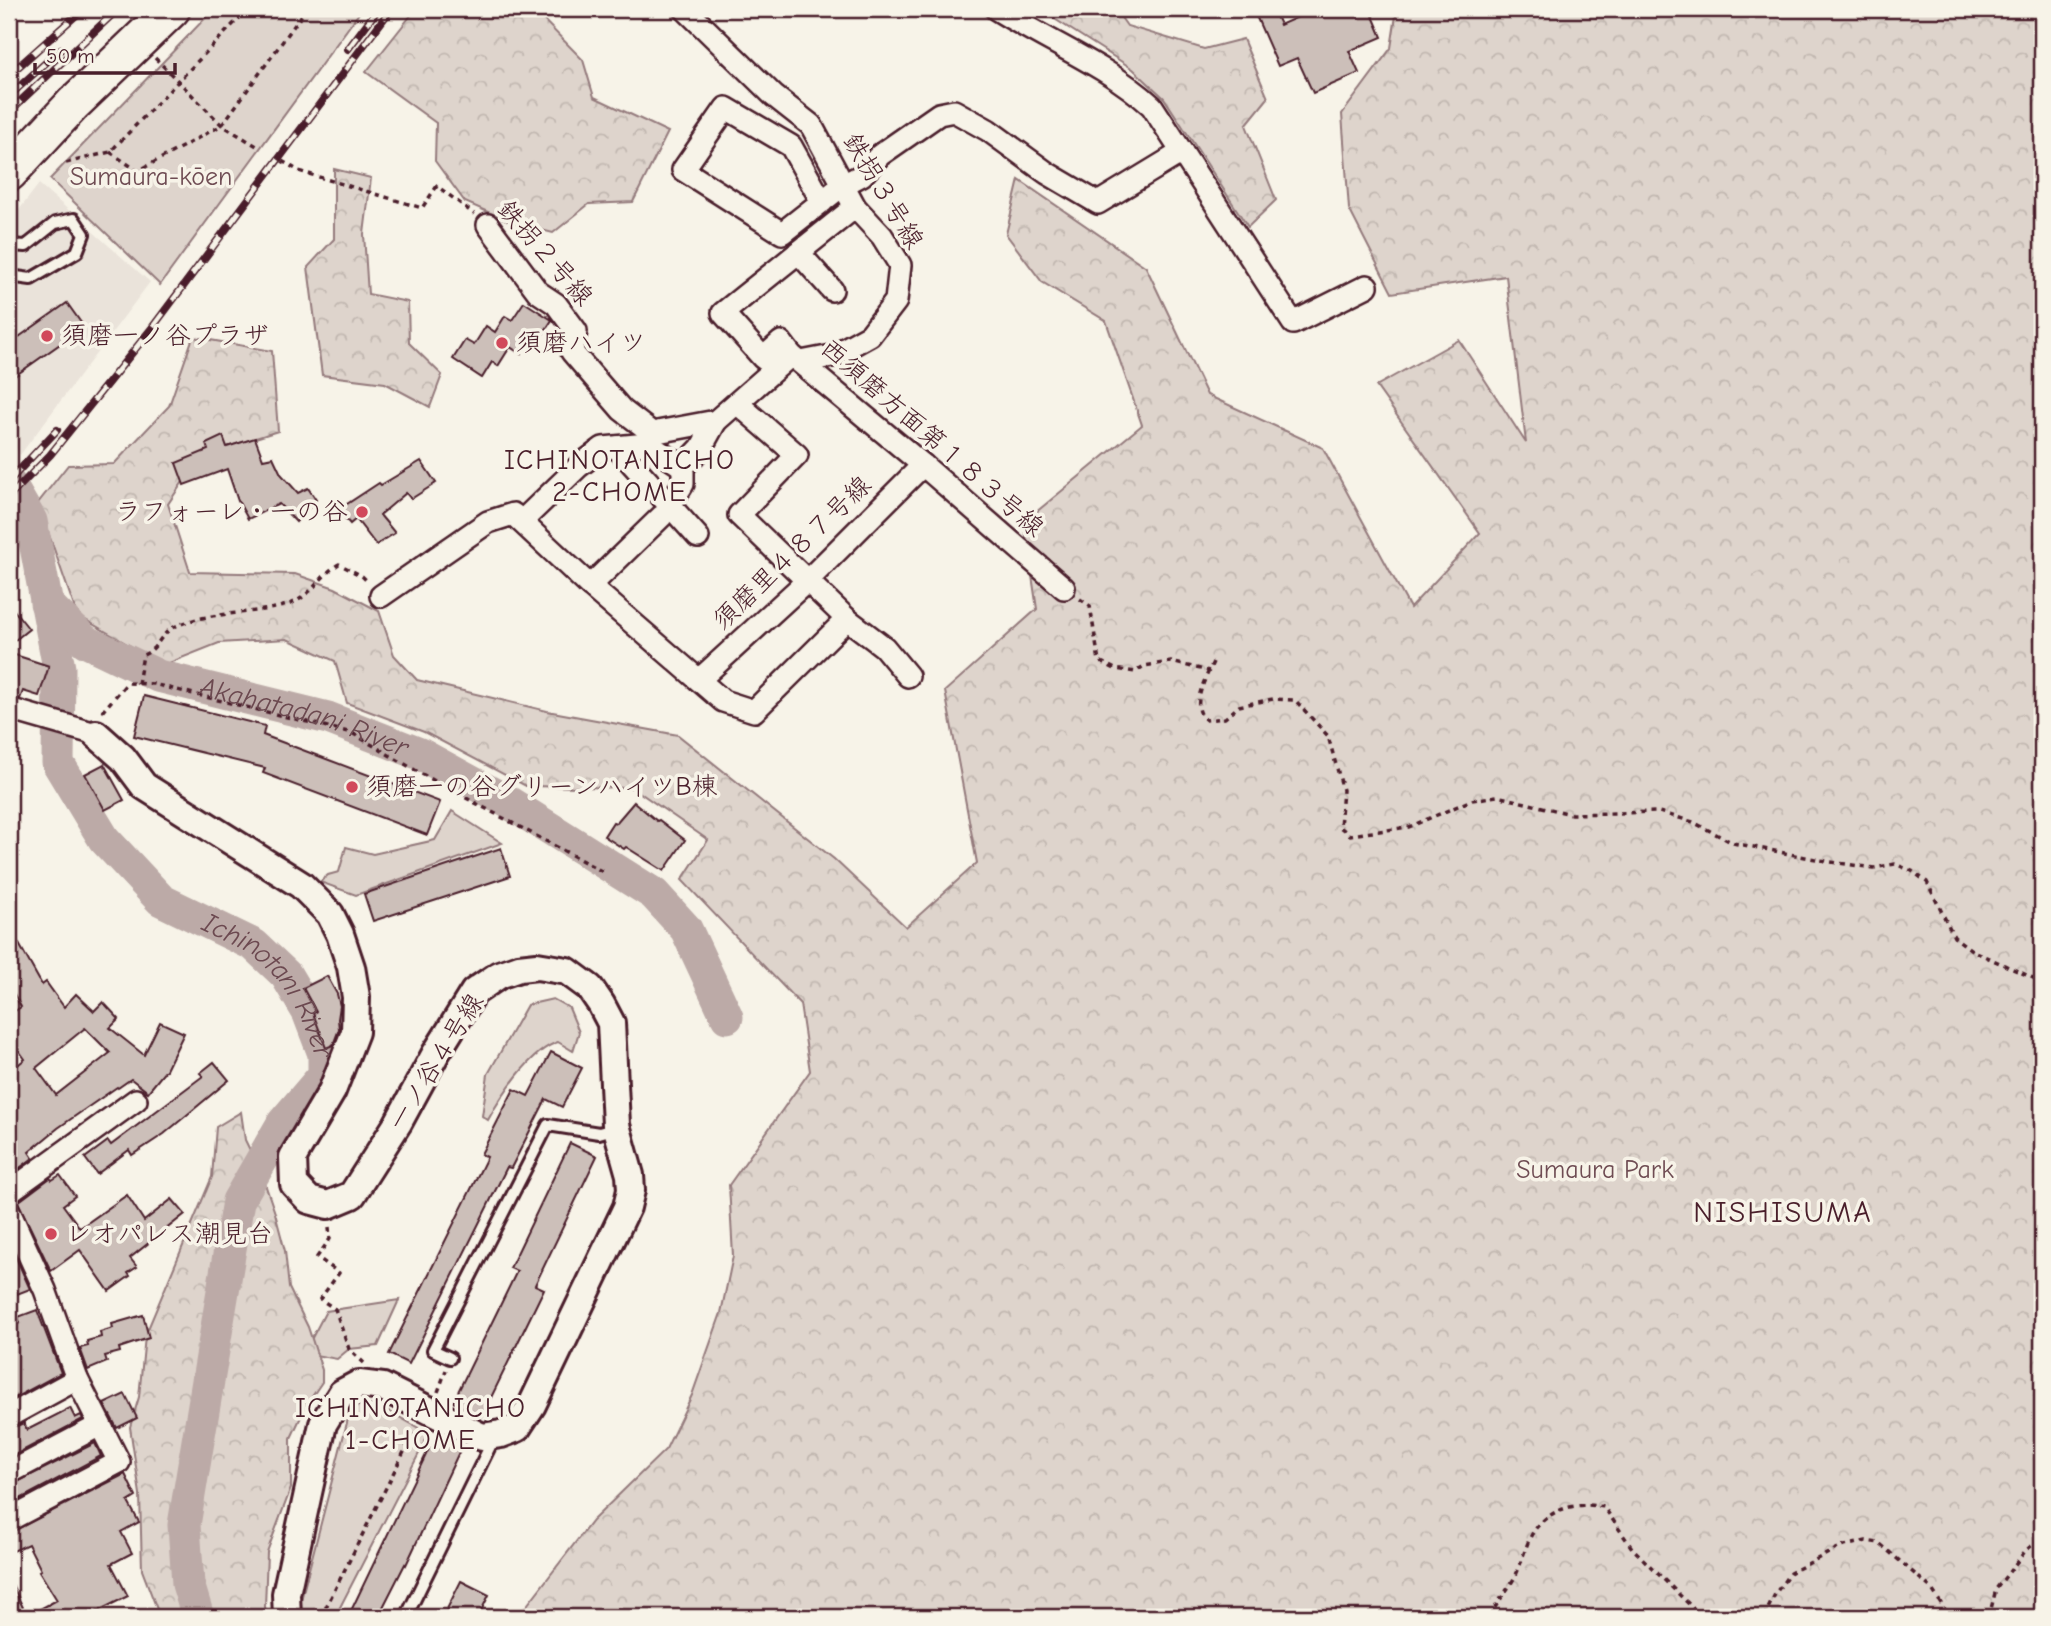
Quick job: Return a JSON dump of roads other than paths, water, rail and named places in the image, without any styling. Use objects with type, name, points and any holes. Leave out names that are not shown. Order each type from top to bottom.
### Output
[{"type":"highway","points":[[9,173],[74,104],[172,9]]},
{"type":"street","name":"鉄拐３号線","points":[[685,9],[774,96],[811,125],[855,207],[882,236],[900,265],[896,301],[870,335],[832,356],[796,358]]},
{"type":"street","points":[[996,9],[1129,85],[1152,106],[1293,323],[1367,286]]},
{"type":"street","points":[[822,202],[791,146],[726,108],[683,170],[782,233],[843,186],[862,175],[880,155],[939,114],[954,111],[988,130],[1047,173],[1098,203],[1182,152]]},
{"type":"street","points":[[796,358],[781,342],[763,358],[723,313],[855,207]]},
{"type":"street","name":"鉄拐２号線","points":[[488,225],[538,292],[556,304],[576,331],[572,352],[650,439]]},
{"type":"street","points":[[798,252],[832,290]]},
{"type":"street","name":"西須磨方面第１８３号線","points":[[522,521],[579,466],[603,448],[617,447],[716,421],[796,358],[1064,588]]},
{"type":"street","points":[[737,403],[797,455],[739,516],[847,619],[884,647],[908,676]]},
{"type":"street","points":[[590,586],[666,511],[683,485],[683,467],[701,448],[716,421]]},
{"type":"street","points":[[650,439],[683,467]]},
{"type":"street","points":[[617,447],[666,511],[698,537]]},
{"type":"street","name":"須磨里４８７号線","points":[[699,680],[807,581],[923,465]]},
{"type":"street","points":[[381,596],[488,522],[513,514],[590,586],[723,701],[754,711],[847,619]]},
{"type":"street","points":[[9,709],[95,734]]},
{"type":"street","name":"一ノ谷４号線","points":[[95,734],[123,758],[144,786],[301,885],[330,914],[340,934],[351,967],[356,997],[355,1032],[332,1091],[293,1157],[294,1184],[309,1200],[328,1205],[352,1195],[398,1123],[436,1053],[474,992],[499,975],[519,968],[537,966],[566,971],[590,988],[601,1004],[611,1023],[617,1128],[630,1175],[631,1190],[627,1207],[532,1405],[517,1428],[495,1436]]},
{"type":"street","points":[[9,1192],[136,1100]]},
{"type":"street","points":[[9,1211],[45,1290],[77,1379],[119,1462],[9,1520]]},
{"type":"street","points":[[9,1416],[77,1379]]},
{"type":"street","points":[[287,1617],[286,1594],[323,1424],[342,1392],[359,1384],[383,1387],[482,1437],[495,1436]]},
{"type":"street","points":[[9,1473],[100,1426]]},
{"type":"lane","points":[[9,245],[26,246],[55,223],[74,219],[84,234],[77,252],[31,279],[9,276]]},
{"type":"lane","points":[[450,1358],[433,1350],[548,1125],[599,1133],[617,1128]]},
{"type":"lane","points":[[406,1617],[495,1436]]},
{"type":"waterway","name":"Ichinotani River","points":[[9,483],[31,521],[59,668],[58,763],[104,839],[161,900],[254,945],[286,975],[308,1012],[324,1054],[324,1075],[283,1123],[238,1201],[184,1525],[188,1584],[198,1617]]},
{"type":"waterway","name":"Akahatadani River","points":[[46,603],[85,641],[158,676],[328,718],[420,754],[508,802],[654,894],[686,929],[727,1017]]},
{"type":"railway","points":[[9,75],[83,9]]},
{"type":"railway","points":[[9,112],[118,9]]},
{"type":"railway","points":[[348,49],[378,9]]},
{"type":"railway","points":[[9,497],[50,455],[152,328],[391,9]]},
{"type":"railway","points":[[9,96],[61,49]]},
{"type":"railway","points":[[9,481],[57,430]]},
{"type":"place","name":"須磨一ノ谷プラザ","points":[[47,336]]},
{"type":"place","name":"須磨ハイツ","points":[[502,343]]},
{"type":"place","name":"ラフォーレ・一の谷","points":[[362,512]]},
{"type":"place","name":"須磨一の谷グリーンハイツB棟","points":[[352,787]]},
{"type":"place","name":"レオパレス潮見台","points":[[51,1234]]},
{"type":"district","name":"ICHINOTANICHO 2-CHOME","points":[[620,476]]},
{"type":"district","name":"NISHISUMA","points":[[1783,1212]]},
{"type":"district","name":"ICHINOTANICHO 1-CHOME","points":[[411,1424]]},
{"type":"park label","name":"Sumaura-kōen","points":[[151,177]]},
{"type":"park label","name":"Sumaura Park","points":[[1595,1170]]}]
